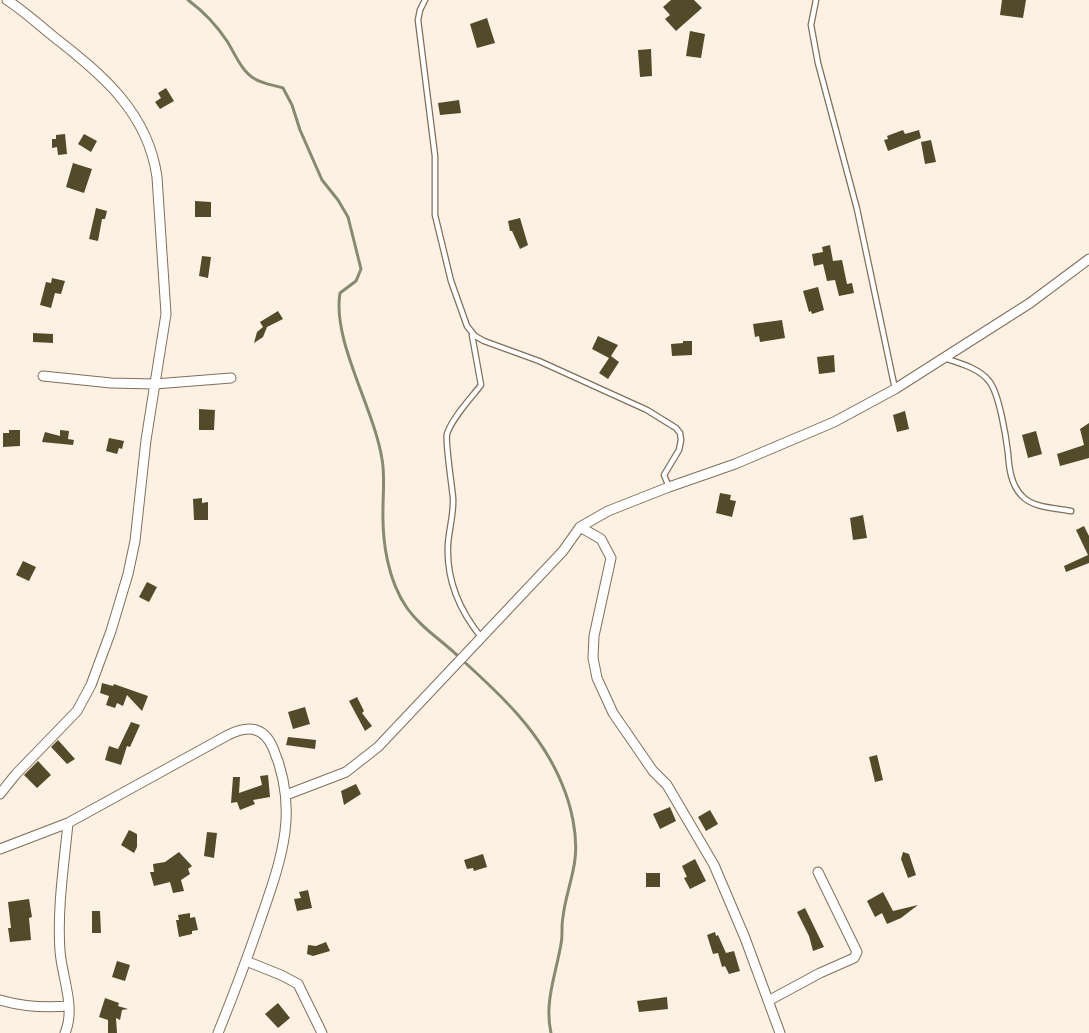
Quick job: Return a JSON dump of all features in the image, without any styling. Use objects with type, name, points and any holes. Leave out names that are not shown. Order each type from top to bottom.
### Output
[{"type":"street","points":[[0,794],[16,774],[72,718],[91,685],[111,632],[135,541],[146,440],[166,314],[157,177],[154,157],[147,137],[136,117],[89,65],[7,0]]},
{"type":"street","points":[[286,795],[346,772],[378,747],[563,551],[580,527],[608,511],[735,464],[823,427],[895,389],[1030,303],[1089,259]]},
{"type":"street","points":[[43,376],[156,384],[231,378]]},
{"type":"street","points":[[580,527],[601,539],[611,558],[594,636],[593,658],[597,678],[613,713],[653,771],[667,785],[714,865],[745,938],[780,1033]]},
{"type":"street","points":[[0,849],[68,823],[239,730],[260,731],[269,740],[277,758],[286,795],[286,824],[282,855],[246,962],[218,1033]]},
{"type":"street","points":[[65,1033],[68,1027],[69,1006],[60,953],[60,910],[68,823]]},
{"type":"street","points":[[768,1001],[854,958],[857,952],[818,872]]},
{"type":"street","points":[[246,962],[298,984],[322,1033]]},
{"type":"street","points":[[0,1000],[38,1008],[69,1006]]},
{"type":"lane","points":[[426,0],[420,10],[418,20],[435,156],[435,215],[451,281],[467,326],[484,342],[539,361],[647,410],[676,428],[681,440],[679,450],[664,475],[669,487]]},
{"type":"lane","points":[[816,0],[811,26],[818,63],[857,209],[895,389]]},
{"type":"lane","points":[[472,332],[481,385],[446,435],[453,501],[448,545],[449,568],[455,592],[478,641]]},
{"type":"lane","points":[[941,358],[962,363],[978,371],[990,381],[1006,434],[1010,470],[1014,484],[1023,498],[1035,504],[1071,511]]},
{"type":"building","points":[[671,0],[694,0],[702,8],[676,31],[665,19],[670,15],[663,7]]},
{"type":"building","points":[[1002,0],[1026,0],[1023,18],[1000,15]]},
{"type":"building","points":[[487,18],[495,43],[477,48],[470,24]]},
{"type":"building","points":[[690,31],[705,34],[701,58],[686,56]]},
{"type":"building","points":[[651,49],[652,76],[640,77],[638,50]]},
{"type":"building","points":[[166,88],[174,101],[160,109],[155,102],[161,98],[158,93]]},
{"type":"building","points":[[459,100],[461,113],[440,115],[438,103]]},
{"type":"building","points":[[903,130],[905,134],[919,130],[921,138],[888,151],[884,140],[888,139],[887,136]]},
{"type":"building","points":[[65,134],[67,154],[58,155],[57,147],[52,148],[52,139],[56,139],[56,135]]},
{"type":"building","points":[[84,134],[97,141],[91,152],[78,144]]},
{"type":"building","points":[[931,140],[936,162],[925,164],[921,142]]},
{"type":"building","points":[[73,163],[92,169],[84,193],[66,187]]},
{"type":"building","points":[[195,201],[211,202],[211,217],[195,217]]},
{"type":"building","points":[[96,208],[107,211],[105,219],[102,219],[98,241],[89,239]]},
{"type":"building","points":[[520,218],[528,245],[520,249],[510,231],[508,221]]},
{"type":"building","points":[[830,245],[833,261],[842,260],[847,284],[852,283],[854,293],[839,296],[835,280],[827,281],[823,264],[814,266],[812,254],[823,252],[822,247]]},
{"type":"building","points":[[202,256],[211,257],[208,278],[199,276]]},
{"type":"building","points":[[52,278],[65,281],[61,294],[55,293],[51,308],[40,305],[46,282],[51,283]]},
{"type":"building","points":[[818,287],[824,310],[812,314],[811,311],[809,312],[803,291]]},
{"type":"building","points":[[278,311],[283,319],[267,327],[263,337],[254,343],[257,332],[263,327],[260,322]]},
{"type":"building","points":[[782,320],[785,338],[760,342],[759,336],[755,337],[753,324]]},
{"type":"building","points":[[33,333],[53,334],[53,343],[33,342]]},
{"type":"building","points":[[598,336],[618,345],[611,356],[619,362],[608,379],[599,373],[609,358],[592,349]]},
{"type":"building","points":[[683,341],[692,341],[692,355],[672,356],[671,344],[683,343]]},
{"type":"building","points":[[834,355],[835,372],[819,374],[817,357]]},
{"type":"building","points":[[199,409],[215,410],[214,430],[199,430]]},
{"type":"building","points":[[905,411],[909,429],[897,432],[893,415]]},
{"type":"building","points":[[1089,423],[1089,458],[1060,466],[1057,454],[1084,445],[1080,429]]},
{"type":"building","points":[[9,430],[20,430],[20,446],[3,447],[3,433],[9,433]]},
{"type":"building","points":[[60,430],[69,431],[68,439],[74,440],[73,445],[42,442],[45,432],[60,436]]},
{"type":"building","points":[[1036,431],[1042,454],[1028,458],[1022,435]]},
{"type":"building","points":[[109,438],[124,441],[122,449],[119,448],[117,454],[106,451]]},
{"type":"building","points":[[720,493],[731,495],[730,500],[736,501],[732,517],[716,513]]},
{"type":"building","points":[[202,498],[202,503],[208,502],[208,520],[194,520],[193,499]]},
{"type":"building","points":[[863,515],[867,538],[853,540],[850,518]]},
{"type":"building","points":[[1084,526],[1089,536],[1089,563],[1066,572],[1064,566],[1088,555],[1076,530]]},
{"type":"building","points":[[23,561],[36,567],[29,581],[16,575]]},
{"type":"building","points":[[147,582],[157,587],[149,602],[139,597]]},
{"type":"building","points":[[102,683],[113,686],[114,684],[148,696],[142,711],[127,695],[123,706],[117,703],[115,708],[106,705],[109,696],[100,693]]},
{"type":"building","points":[[357,697],[364,711],[362,713],[372,726],[365,731],[349,701]]},
{"type":"building","points":[[305,707],[310,724],[293,729],[288,712]]},
{"type":"building","points":[[131,722],[140,725],[130,747],[127,746],[121,765],[105,760],[109,746],[118,749]]},
{"type":"building","points":[[288,737],[316,740],[315,749],[286,745]]},
{"type":"building","points":[[58,740],[75,759],[67,764],[51,747]]},
{"type":"building","points":[[877,755],[883,780],[875,782],[869,757]]},
{"type":"building","points":[[38,761],[51,775],[37,788],[24,775]]},
{"type":"building","points":[[268,775],[270,797],[253,800],[255,804],[240,810],[237,802],[231,803],[233,777],[240,777],[239,793],[262,785],[260,776]]},
{"type":"building","points":[[356,784],[361,794],[344,805],[341,791]]},
{"type":"building","points":[[670,807],[676,821],[660,829],[653,814]]},
{"type":"building","points":[[710,810],[718,824],[706,831],[698,817]]},
{"type":"building","points":[[129,830],[137,834],[137,847],[134,853],[121,845]]},
{"type":"building","points":[[207,832],[217,833],[214,858],[204,856]]},
{"type":"building","points":[[179,852],[192,866],[188,869],[190,874],[181,880],[184,891],[173,893],[170,882],[154,886],[150,872],[154,872],[153,864],[165,862]]},
{"type":"building","points":[[903,852],[909,854],[916,875],[908,878],[901,859]]},
{"type":"building","points":[[483,854],[487,867],[474,871],[473,868],[467,869],[464,860]]},
{"type":"building","points":[[695,859],[706,881],[690,889],[684,878],[687,877],[682,866]]},
{"type":"building","points":[[646,873],[660,873],[660,887],[646,887]]},
{"type":"building","points":[[308,890],[312,908],[297,911],[294,899],[301,898],[299,892]]},
{"type":"building","points":[[883,892],[893,911],[918,905],[901,918],[887,924],[882,913],[875,917],[867,901]]},
{"type":"building","points":[[29,899],[32,917],[29,918],[31,940],[10,942],[8,902]]},
{"type":"building","points":[[805,908],[824,947],[813,951],[809,936],[797,912]]},
{"type":"building","points":[[92,911],[100,911],[101,933],[92,933]]},
{"type":"building","points":[[190,913],[190,918],[195,917],[198,930],[179,937],[176,920],[179,920],[178,915]]},
{"type":"building","points":[[715,932],[726,953],[734,951],[740,971],[729,974],[725,966],[722,967],[718,953],[713,954],[707,935]]},
{"type":"building","points":[[326,942],[330,951],[313,956],[307,954],[308,945],[316,946]]},
{"type":"building","points":[[117,961],[130,965],[125,981],[112,977]]},
{"type":"building","points":[[667,997],[668,1009],[639,1012],[637,1001]]},
{"type":"building","points":[[105,998],[128,1009],[122,1010],[120,1020],[116,1018],[117,1033],[108,1033],[108,1020],[99,1017]]},
{"type":"building","points":[[278,1003],[290,1018],[278,1028],[265,1014]]},
{"type":"waterway","points":[[188,0],[219,30],[250,76],[261,82],[283,88],[322,180],[348,217],[361,269],[356,281],[340,293],[339,312],[348,353],[378,439],[384,477],[385,547],[400,597],[419,622],[475,672],[518,715],[543,747],[565,792],[573,820],[576,850],[550,999],[551,1033]]}]
